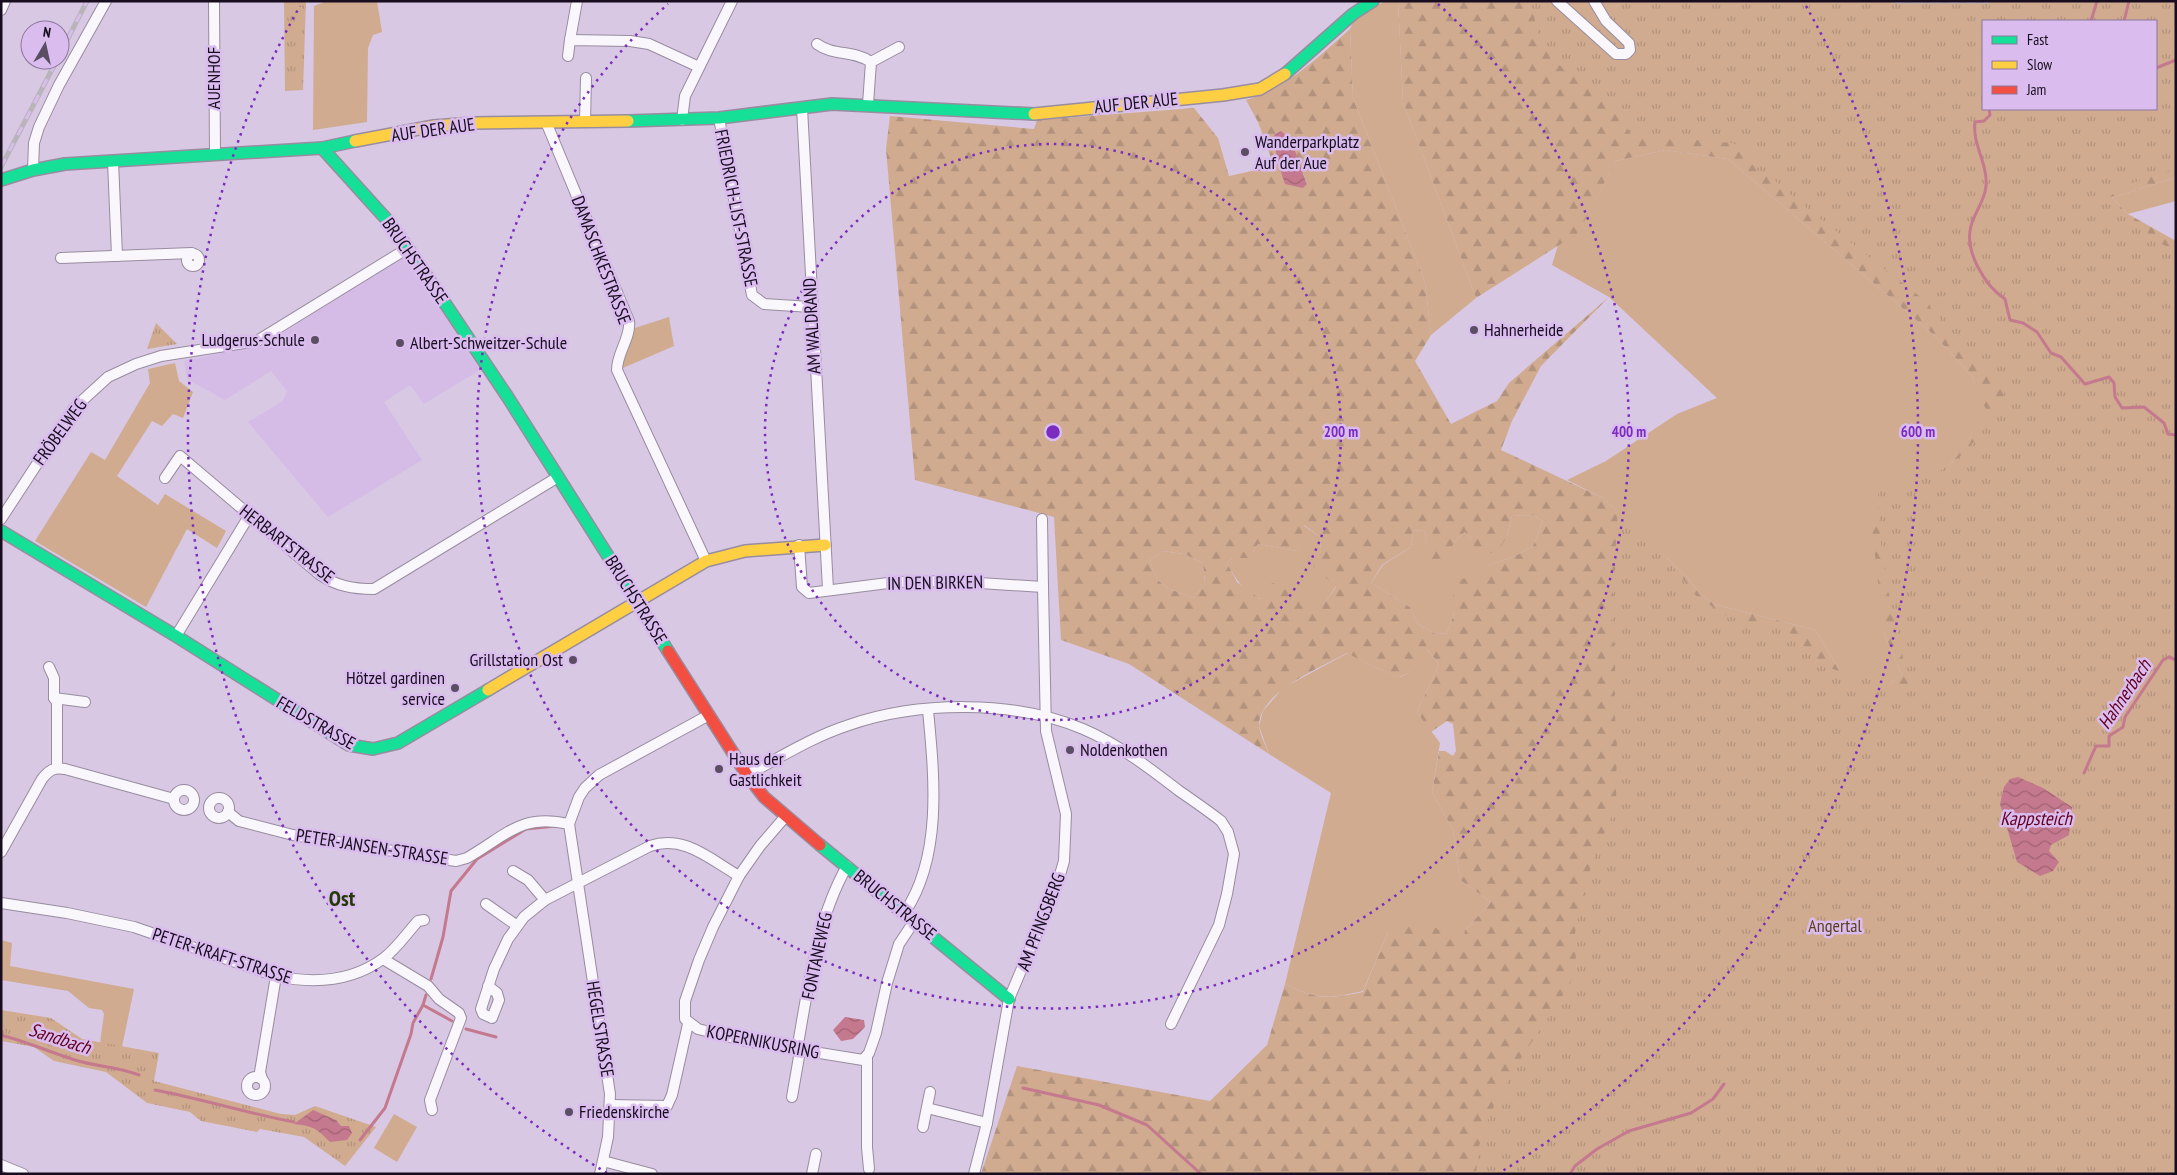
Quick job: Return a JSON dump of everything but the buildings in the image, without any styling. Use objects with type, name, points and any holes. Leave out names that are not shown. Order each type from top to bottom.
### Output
[{"type":"street","points":[[1,10],[6,1]]},
{"type":"street","points":[[33,170],[34,143],[39,127],[59,85],[106,1]]},
{"type":"street","name":"AUENHOF","points":[[214,1],[215,155]]},
{"type":"street","points":[[568,56],[577,1]]},
{"type":"street","points":[[682,120],[683,102],[732,1]]},
{"type":"street","name":"AUF DER AUE","points":[[1,180],[33,170],[65,164],[322,148],[434,126],[719,118],[832,104],[868,104],[1039,114],[1223,95],[1260,89],[1279,79],[1352,14],[1373,1]]},
{"type":"street","points":[[1557,1],[1616,54],[1626,54],[1630,50],[1628,43],[1606,21],[1594,1]]},
{"type":"street","points":[[570,40],[630,41],[656,45],[699,67]]},
{"type":"street","points":[[817,44],[825,50],[861,56],[870,62]]},
{"type":"street","points":[[870,62],[899,48]]},
{"type":"street","points":[[868,104],[870,62]]},
{"type":"street","points":[[585,122],[586,78]]},
{"type":"street","name":"AM WALDRAND","points":[[802,108],[825,544]]},
{"type":"street","name":"FRIEDRICH-LIST-STRASSE","points":[[719,118],[751,292],[756,300],[764,304],[811,307]]},
{"type":"street","name":"DAMASCHKESTRASSE","points":[[546,122],[629,321],[628,334],[619,356],[617,370],[706,561]]},
{"type":"street","name":"BRUCHSTRASSE","points":[[322,148],[388,221],[408,248],[558,477],[747,775],[764,797],[784,817],[915,920],[1009,999]]},
{"type":"street","points":[[113,161],[117,256]]},
{"type":"street","name":"FRÖBELWEG","points":[[1,519],[73,409],[108,377],[136,364],[161,356],[257,341],[408,248]]},
{"type":"street","points":[[61,258],[192,253]]},
{"type":"street","name":"HERBARTSTRASSE","points":[[164,478],[180,456],[249,516],[328,580],[349,588],[374,589],[558,477]]},
{"type":"street","points":[[176,636],[249,516]]},
{"type":"street","points":[[1042,519],[1046,718]]},
{"type":"street","name":"FELDSTRASSE","points":[[1,531],[176,636],[340,742],[356,749],[384,749],[406,739],[638,602]]},
{"type":"street","points":[[638,602],[706,561],[745,551],[799,545],[825,544],[828,589]]},
{"type":"street","name":"IN DEN BIRKEN","points":[[799,545],[804,590],[812,593],[828,589],[896,582],[949,581],[1043,587]]},
{"type":"street","points":[[49,667],[54,678],[54,698],[57,702],[57,768]]},
{"type":"street","points":[[54,698],[85,702]]},
{"type":"street","points":[[747,775],[798,746],[850,724],[887,715],[928,710],[994,709],[1046,718],[1082,728],[1113,744],[1211,813],[1228,832],[1234,854],[1224,911],[1202,962],[1171,1024]]},
{"type":"street","points":[[905,912],[915,893],[922,872],[932,819],[935,777],[928,710]]},
{"type":"street","points":[[578,884],[569,824],[574,806],[592,781],[709,716]]},
{"type":"street","name":"AM PFINGSBERG","points":[[974,1174],[987,1123],[1009,999],[1057,885],[1064,862],[1066,814],[1049,744],[1046,718]]},
{"type":"street","points":[[1,852],[42,778],[49,770],[57,768],[174,799]]},
{"type":"street","points":[[186,790],[201,806],[181,810],[175,805],[174,799],[177,792],[186,790]]},
{"type":"street","name":"PETER-JANSEN-STRASSE","points":[[228,812],[223,817],[216,818],[201,806],[221,798],[227,802],[228,812],[239,821],[293,834],[456,861],[467,858],[528,822],[543,819],[569,824]]},
{"type":"street","name":"KOPERNIKUSRING","points":[[784,817],[739,876],[699,960],[685,1001],[684,1014],[688,1024],[698,1029],[746,1041],[857,1060],[867,1057]]},
{"type":"street","points":[[488,986],[501,953],[516,925],[545,900],[650,846],[665,842],[687,846],[739,876]]},
{"type":"street","name":"FONTANEWEG","points":[[792,1097],[825,913],[833,891],[847,866]]},
{"type":"street","points":[[513,871],[528,880],[545,900]]},
{"type":"street","name":"HEGELSTRASSE","points":[[578,884],[607,1067],[610,1105],[600,1174]]},
{"type":"street","name":"PETER-KRAFT-STRASSE","points":[[1,903],[66,913],[134,927],[276,976],[298,981],[320,982],[346,977],[383,959],[418,921],[424,920]]},
{"type":"street","points":[[486,904],[516,925]]},
{"type":"street","points":[[869,1169],[867,1147],[867,1057],[876,1033],[887,983],[899,944],[915,920]]},
{"type":"street","points":[[383,959],[428,986],[439,999],[459,1013],[460,1022],[430,1100],[432,1110]]},
{"type":"street","points":[[262,1079],[260,1072],[276,976]]},
{"type":"street","points":[[610,1105],[667,1106],[672,1095],[688,1024]]},
{"type":"street","points":[[923,1127],[930,1092]]},
{"type":"street","points":[[927,1108],[987,1123]]},
{"type":"street","points":[[812,1174],[816,1154]]},
{"type":"street","points":[[603,1162],[652,1174]]},
{"type":"street","points":[[1,1165],[23,1174]]},
{"type":"shaded area","points":[[405,255],[480,370],[424,404],[410,385],[384,402],[422,460],[328,517],[248,422],[283,401],[287,391],[271,371],[225,400],[187,379],[184,361],[267,343]]},
{"type":"green space","points":[[284,1],[306,1],[303,90],[285,91]]},
{"type":"green space","points":[[327,1],[377,1],[382,32],[373,35],[368,48],[367,122],[313,130],[314,6]]},
{"type":"green space","points":[[1385,1],[1398,1],[1403,102],[1476,298],[1431,335],[1425,282],[1353,98],[1350,29],[1355,18]]},
{"type":"green space","points":[[1398,1],[1552,1],[1619,48],[2176,1],[2176,177],[2112,198],[2128,214],[2176,241],[2176,1174],[981,1174],[1017,1066],[1210,1101],[1267,1045],[1285,984],[1307,993],[1324,997],[1363,992],[1388,932],[1426,922],[1462,944],[1465,930],[1491,902],[1460,880],[1453,830],[1432,792],[1439,751],[1445,751],[1453,756],[1456,751],[1453,724],[1447,721],[1431,732],[1417,712],[1439,664],[1427,649],[1408,673],[1399,677],[1347,653],[1294,681],[1270,701],[1262,712],[1259,728],[1269,754],[1129,664],[1061,640],[1054,517],[915,480],[886,149],[890,116],[1034,129],[1037,120],[1194,108],[1218,138],[1229,176],[1274,166],[1258,122],[1246,100],[1276,88],[1314,61],[1350,29],[1353,98],[1425,282],[1431,335],[1415,361],[1451,424],[1497,401],[1509,383],[1609,297],[1541,366],[1512,421],[1501,450],[1603,498],[1689,579],[1700,595],[1717,605],[1815,630],[1846,680],[1868,699],[1902,675],[1884,633],[1870,513],[1941,474],[1958,455],[1986,410],[1972,376],[1935,336],[1728,159],[1665,150],[1616,161],[1578,233],[1476,298],[1403,102]],"holes":[[[1281,131],[1294,150],[1307,184],[1277,160],[1274,135]],[[1532,515],[1543,521],[1533,546],[1515,556],[1489,565],[1478,578],[1458,579],[1450,606],[1455,611],[1447,633],[1435,634],[1418,624],[1410,607],[1371,583],[1382,565],[1411,547],[1413,531],[1424,530],[1428,543],[1425,558],[1445,561],[1454,542],[1465,532],[1472,539],[1477,554],[1498,552],[1507,536],[1512,516]],[[1304,525],[1320,537],[1321,550],[1313,566],[1336,587],[1327,600],[1312,611],[1300,605],[1298,589],[1272,583],[1260,599],[1237,582],[1227,563],[1232,558],[1255,558],[1253,552],[1258,544],[1297,551]],[[1162,551],[1184,554],[1203,563],[1205,584],[1193,598],[1170,589],[1164,586],[1156,577],[1150,560]]]},
{"type":"green space","name":"Angertal","points":[[1527,1],[2176,1],[2176,168],[2127,185],[2107,198],[2161,244],[2176,250],[2176,1174],[1476,1174],[1479,1146],[1491,1112],[1516,1066],[1570,984],[1576,965],[1575,933],[1582,897],[1595,854],[1616,807],[1617,736],[1614,710],[1615,666],[1612,617],[1618,504],[1645,531],[1697,597],[1727,616],[1788,631],[1825,667],[1910,690],[1888,590],[1880,537],[1878,491],[1903,486],[1923,479],[1957,459],[1982,430],[2006,390],[1979,358],[1956,337],[1923,299],[1799,202],[1769,175],[1757,170],[1752,164],[1751,154],[1746,148],[1731,143],[1685,139],[1634,139],[1611,103],[1551,59],[1537,30],[1533,11]]},
{"type":"green space","points":[[1665,150],[1728,159],[1935,336],[1972,376],[1987,410],[1958,455],[1941,474],[1884,633],[1902,675],[1868,699],[1846,680],[1815,630],[1717,605],[1700,595],[1689,579],[1603,498],[1567,480],[1606,461],[1677,414],[1717,398],[1609,297],[1552,265],[1558,245],[1578,232],[1616,161]]},
{"type":"green space","points":[[2176,177],[2176,201],[2128,214],[2112,198]]},
{"type":"green space","points":[[669,317],[674,346],[623,368],[623,360],[635,328]]},
{"type":"green space","points":[[156,323],[177,344],[147,349]]},
{"type":"green space","points":[[175,363],[179,381],[193,392],[183,418],[173,414],[162,426],[152,421],[117,476],[158,505],[165,494],[226,531],[217,548],[187,529],[146,607],[35,541],[91,452],[105,460],[150,383],[148,369]]},
{"type":"green space","points":[[1532,515],[1543,521],[1533,546],[1515,556],[1489,565],[1455,611],[1447,633],[1435,634],[1418,624],[1410,607],[1371,583],[1383,565],[1411,547],[1413,531],[1424,530],[1428,543],[1454,542],[1465,532],[1472,539],[1507,536],[1512,516]]},
{"type":"green space","points":[[1303,525],[1320,537],[1321,550],[1314,566],[1336,586],[1327,600],[1312,612],[1299,606],[1256,597],[1245,589],[1227,563],[1232,558],[1254,558],[1253,552],[1258,544],[1297,551]]},
{"type":"green space","points":[[1162,551],[1184,554],[1203,563],[1205,584],[1193,598],[1164,586],[1156,577],[1150,560]]},
{"type":"green space","points":[[1426,648],[1439,664],[1417,712],[1440,743],[1432,792],[1453,830],[1460,880],[1491,902],[1465,930],[1463,945],[1388,932],[1363,991],[1332,997],[1307,993],[1285,984],[1331,793],[1269,754],[1259,726],[1263,711],[1283,688],[1348,653],[1372,666],[1400,677],[1408,673]]},
{"type":"green space","points":[[1,940],[12,943],[10,966],[134,989],[122,1047],[100,1043],[104,1014],[102,1010],[89,1008],[68,991],[1,980]]},
{"type":"green space","points":[[1,1010],[51,1018],[82,1039],[159,1053],[154,1081],[281,1114],[295,1115],[315,1106],[376,1127],[345,1166],[304,1137],[260,1129],[257,1132],[201,1121],[190,1112],[147,1103],[106,1072],[54,1061],[34,1047],[1,1041]]},
{"type":"green space","points":[[394,1114],[417,1127],[397,1162],[374,1148]]},
{"type":"water","points":[[1281,131],[1290,141],[1297,155],[1307,184],[1303,188],[1285,184],[1277,160],[1274,135]]},
{"type":"water","name":"Kappsteich","points":[[2018,777],[2043,788],[2072,807],[2069,835],[2051,845],[2049,851],[2059,862],[2053,871],[2040,876],[2017,862],[2000,804],[2004,787],[2010,779]]},
{"type":"water","points":[[845,1017],[864,1020],[865,1027],[853,1039],[841,1041],[833,1030]]},
{"type":"water","points":[[313,1110],[336,1120],[341,1126],[349,1126],[352,1133],[347,1140],[330,1142],[314,1128],[294,1124]]},
{"type":"waterway","points":[[2091,20],[2097,1]]},
{"type":"waterway","points":[[2124,20],[2129,1]]},
{"type":"waterway","points":[[2157,68],[2176,60]]},
{"type":"waterway","points":[[1989,110],[1990,115],[1984,121],[1975,122],[1976,138],[1986,178],[1982,202],[1972,221],[1970,236],[1973,257],[1978,267],[1990,286],[2005,299],[2010,320],[2023,323],[2037,332],[2051,353],[2061,357],[2085,384],[2109,377],[2114,383],[2115,397],[2122,408],[2144,407],[2164,423],[2168,434],[2176,435]]},
{"type":"waterway","name":"Hahnerbach","points":[[2084,773],[2096,746],[2109,746],[2109,736],[2123,727],[2125,717],[2163,660],[2169,657],[2176,660]]},
{"type":"waterway","points":[[431,979],[443,937],[451,891],[477,859],[526,829],[556,826]]},
{"type":"waterway","points":[[423,1005],[426,995]]},
{"type":"waterway","points":[[360,1140],[385,1108],[411,1034],[413,1023],[423,1005],[452,1021]]},
{"type":"waterway","points":[[466,1029],[496,1037]]},
{"type":"waterway","name":"Sandbach","points":[[1,1035],[75,1060],[139,1075]]},
{"type":"waterway","points":[[1570,1174],[1575,1166],[1597,1149],[1629,1131],[1691,1113],[1713,1099],[1724,1084]]},
{"type":"waterway","points":[[1023,1088],[1099,1105],[1147,1125],[1201,1174]]},
{"type":"waterway","name":"Sandbach","points":[[155,1090],[294,1122]]},
{"type":"railway","points":[[70,34],[87,1]]},
{"type":"railway","points":[[1895,1],[1988,1]]},
{"type":"railway","points":[[1,167],[52,70]]},
{"type":"traffic: fast","points":[[1285,74],[1353,14],[1373,1]]},
{"type":"traffic: fast","points":[[628,121],[719,118],[832,104],[1034,114]]},
{"type":"traffic: fast","points":[[1,180],[33,170],[65,164],[322,148],[355,141]]},
{"type":"traffic: fast","points":[[322,148],[388,221],[408,248],[507,396],[668,651]]},
{"type":"traffic: fast","points":[[1,531],[176,636],[349,745],[373,749],[398,743],[488,690]]},
{"type":"traffic: fast","points":[[820,845],[1009,999]]},
{"type":"traffic: slow","points":[[1034,114],[1223,95],[1260,89],[1285,74]]},
{"type":"traffic: slow","points":[[355,141],[434,126],[473,123],[628,121]]},
{"type":"traffic: slow","points":[[488,690],[706,561],[745,551],[825,545]]},
{"type":"traffic: jam","points":[[668,651],[747,775],[764,797],[820,845]]},
{"type":"place","name":"Wanderparkplatz Auf der Aue","points":[[1245,152]]},
{"type":"place","name":"Hahnerheide","points":[[1474,330]]},
{"type":"place","name":"Ludgerus-Schule","points":[[315,340]]},
{"type":"place","name":"Albert-Schweitzer-Schule","points":[[400,343]]},
{"type":"place","name":"Grillstation Ost","points":[[573,660]]},
{"type":"place","name":"Hötzel gardinen service","points":[[455,688]]},
{"type":"place","name":"Noldenkothen","points":[[1070,750]]},
{"type":"place","name":"Haus der Gastlichkeit","points":[[719,769]]},
{"type":"place","name":"Friedenskirche","points":[[569,1112]]},
{"type":"district","name":"Ost","points":[[342,898]]}]
